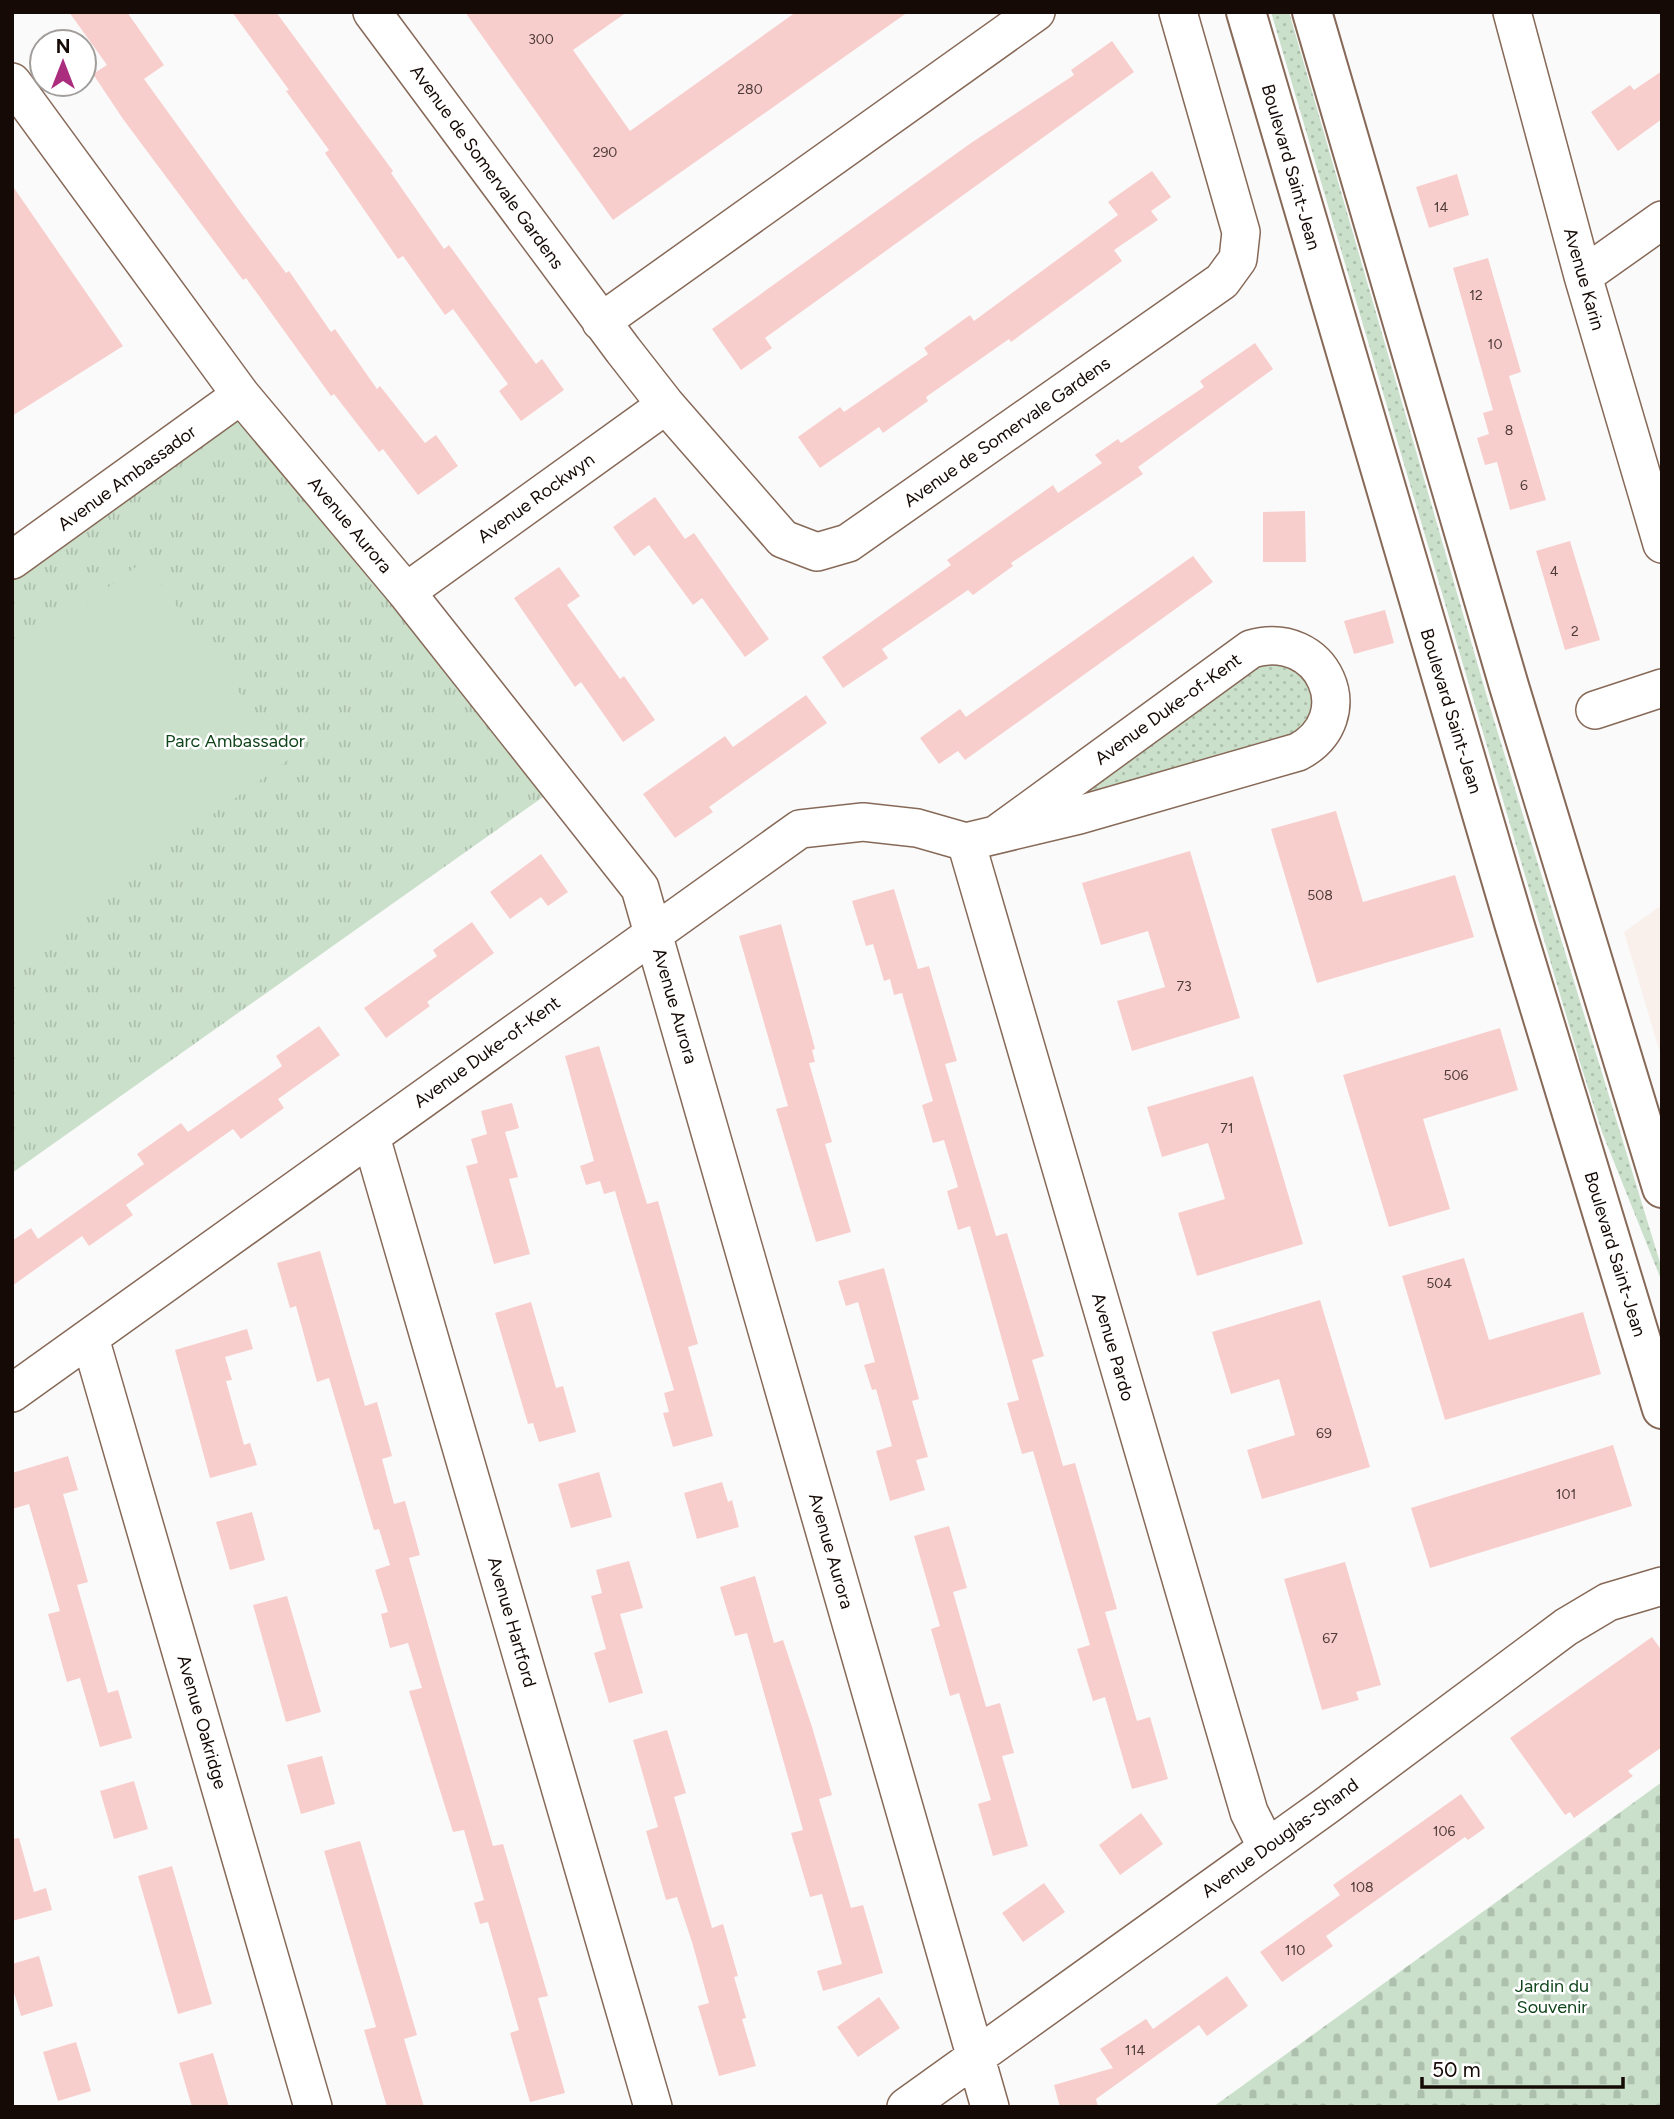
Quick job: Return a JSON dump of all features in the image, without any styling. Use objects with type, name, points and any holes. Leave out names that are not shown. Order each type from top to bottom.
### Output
[{"type":"main road","name":"Boulevard Saint-Jean","points":[[1246,12],[1514,923],[1662,1409]]},
{"type":"main road","points":[[1312,12],[1509,686],[1662,1188]]},
{"type":"street","name":"Avenue de Somervale Gardens","points":[[372,12],[601,322],[666,405],[783,539],[817,552],[848,543],[1223,281],[1238,259],[1241,233],[1178,12]]},
{"type":"street","points":[[601,322],[1036,12]]},
{"type":"street","name":"Avenue Karin","points":[[1512,12],[1583,276],[1662,544]]},
{"type":"street","name":"Avenue Aurora","points":[[13,86],[241,396],[406,592],[640,888],[990,2107]]},
{"type":"street","points":[[1583,276],[1662,220]]},
{"type":"street","name":"Avenue Ambassador","points":[[12,560],[241,396]]},
{"type":"street","name":"Avenue Rockwyn","points":[[406,592],[666,405]]},
{"type":"street","name":"Avenue Duke-of-Kent","points":[[12,1393],[800,829],[863,822],[981,838],[1079,815],[1298,752],[1317,739],[1327,720],[1331,699],[1323,671],[1297,649],[1276,645],[1251,649],[981,838]]},
{"type":"street","points":[[1595,710],[1662,688]]},
{"type":"street","name":"Avenue Pardo","points":[[981,838],[1249,1812],[1267,1848]]},
{"type":"street","name":"Avenue Hartford","points":[[370,1137],[653,2107]]},
{"type":"street","name":"Avenue Oakridge","points":[[90,1338],[313,2107]]},
{"type":"street","name":"Avenue Douglas-Shand","points":[[906,2107],[1267,1848],[1583,1616],[1608,1602],[1662,1586]]},
{"type":"shaded area","points":[[1662,905],[1662,1059],[1624,932]]},
{"type":"green space","points":[[1271,12],[1289,12],[1490,707],[1662,1269],[1662,1282],[1602,1132],[1582,1069]]},
{"type":"green space","name":"Parc Ambassador","points":[[241,395],[560,785],[12,1173],[12,563]]},
{"type":"green space","points":[[144,561],[288,760],[12,959],[12,657]]},
{"type":"green space","points":[[1261,661],[1303,668],[1318,701],[1303,735],[1080,803],[1075,793]]},
{"type":"green space","name":"Jardin du Souvenir","points":[[1662,1782],[1662,2107],[1213,2107]]},
{"type":"building","points":[[69,12],[127,12],[164,65],[144,79],[241,213],[286,273],[289,271],[331,332],[335,329],[377,389],[380,386],[425,443],[436,435],[458,466],[418,495],[383,449],[379,452],[334,394],[331,396],[246,278],[243,280],[123,119],[98,82],[98,71],[107,65],[98,52],[98,28],[80,28]]},
{"type":"building","points":[[232,12],[276,12],[393,171],[391,173],[444,249],[449,245],[536,364],[542,359],[564,390],[521,421],[499,391],[508,384],[453,309],[445,315],[403,256],[398,259],[325,153],[329,150],[286,91],[289,90]]},
{"type":"building","points":[[465,12],[627,12],[573,50],[630,131],[796,12],[908,12],[613,220]]},
{"type":"building","points":[[1112,41],[1134,72],[765,338],[772,348],[741,370],[712,329],[971,143],[1074,75],[1071,70]]},
{"type":"building","points":[[1662,71],[1662,119],[1618,151],[1591,112],[1630,85],[1634,90]]},
{"type":"building","points":[[1152,171],[1171,197],[1151,211],[1158,220],[1114,250],[1122,261],[1011,342],[1009,339],[926,397],[928,401],[883,433],[879,427],[820,468],[798,437],[840,407],[844,412],[928,354],[924,348],[970,315],[974,321],[1118,215],[1108,202]]},
{"type":"building","points":[[1457,174],[1469,215],[1429,228],[1416,187]]},
{"type":"building","points":[[12,185],[123,346],[12,416]]},
{"type":"building","points":[[1488,258],[1521,372],[1509,376],[1546,500],[1510,510],[1497,462],[1485,465],[1477,438],[1489,434],[1483,413],[1493,410],[1453,268]]},
{"type":"building","points":[[1255,343],[1273,369],[1138,467],[1143,474],[1011,563],[1013,566],[973,595],[968,590],[882,649],[888,658],[843,688],[822,657],[951,565],[947,560],[1053,485],[1058,493],[1102,463],[1095,455],[1118,439],[1121,443],[1204,387],[1200,381]]},
{"type":"building","points":[[655,497],[685,539],[694,533],[769,639],[745,657],[702,598],[693,605],[649,545],[634,556],[613,527]]},
{"type":"building","points":[[1305,511],[1306,562],[1263,562],[1263,512]]},
{"type":"building","points":[[1570,541],[1600,640],[1565,650],[1536,551]]},
{"type":"building","points":[[1193,556],[1213,582],[965,760],[958,751],[939,764],[920,738],[960,709],[966,717]]},
{"type":"building","points":[[559,567],[580,596],[567,605],[620,679],[624,676],[655,720],[623,742],[581,682],[575,687],[514,598]]},
{"type":"building","points":[[1385,610],[1394,643],[1354,654],[1344,621]]},
{"type":"building","points":[[806,695],[827,723],[709,807],[713,812],[675,838],[643,794],[725,736],[733,747]]},
{"type":"building","points":[[1336,811],[1363,902],[1455,875],[1474,937],[1317,983],[1271,829]]},
{"type":"building","points":[[1190,851],[1240,1018],[1132,1051],[1117,1001],[1165,987],[1148,931],[1101,945],[1082,883]]},
{"type":"building","points":[[541,854],[568,892],[548,906],[541,897],[510,919],[490,892]]},
{"type":"building","points":[[894,889],[918,969],[929,966],[957,1061],[945,1064],[970,1149],[996,1236],[1007,1233],[1044,1356],[1032,1360],[1063,1466],[1075,1463],[1117,1609],[1105,1612],[1137,1721],[1150,1717],[1168,1779],[1132,1789],[1105,1697],[1093,1701],[1077,1649],[1090,1645],[1033,1451],[1022,1454],[1007,1403],[1019,1400],[970,1226],[958,1230],[947,1191],[958,1187],[944,1140],[933,1143],[922,1105],[933,1101],[902,993],[894,995],[890,979],[884,981],[873,944],[866,946],[852,901]]},
{"type":"building","points":[[472,922],[494,953],[427,1002],[430,1006],[386,1038],[364,1008],[437,956],[433,950]]},
{"type":"building","points":[[781,924],[815,1049],[812,1050],[815,1062],[809,1063],[832,1142],[825,1144],[851,1232],[816,1242],[776,1109],[788,1106],[739,936]]},
{"type":"building","points":[[319,1026],[340,1055],[278,1099],[284,1108],[241,1139],[233,1129],[126,1205],[133,1215],[89,1246],[82,1236],[12,1286],[12,1241],[31,1228],[38,1239],[144,1164],[137,1154],[181,1123],[188,1132],[282,1066],[276,1056]]},
{"type":"building","points":[[1500,1028],[1518,1090],[1423,1119],[1450,1209],[1389,1227],[1343,1075]]},
{"type":"building","points":[[599,1046],[647,1204],[658,1201],[698,1344],[688,1347],[713,1436],[673,1447],[663,1413],[669,1412],[664,1393],[674,1390],[615,1191],[604,1194],[600,1181],[586,1185],[580,1166],[594,1161],[565,1056]]},
{"type":"building","points":[[1253,1076],[1303,1244],[1197,1276],[1178,1213],[1225,1199],[1208,1143],[1162,1157],[1147,1107]]},
{"type":"building","points":[[512,1103],[519,1128],[505,1132],[518,1177],[509,1179],[530,1254],[494,1264],[466,1166],[478,1163],[471,1139],[487,1134],[481,1111]]},
{"type":"building","points":[[320,1251],[365,1406],[377,1402],[392,1456],[382,1459],[394,1504],[405,1501],[420,1555],[409,1558],[493,1846],[503,1844],[548,1996],[538,1998],[565,2093],[530,2102],[510,2033],[519,2030],[488,1922],[480,1924],[474,1903],[484,1900],[464,1830],[453,1832],[409,1691],[422,1688],[408,1643],[390,1648],[381,1614],[388,1612],[375,1570],[390,1565],[379,1529],[374,1530],[329,1378],[317,1382],[296,1306],[290,1308],[277,1263]]},
{"type":"building","points":[[1464,1258],[1489,1340],[1583,1312],[1601,1374],[1445,1420],[1402,1276]]},
{"type":"building","points":[[884,1268],[919,1399],[912,1401],[928,1457],[916,1460],[925,1490],[890,1501],[876,1451],[892,1446],[876,1389],[872,1390],[864,1365],[875,1362],[858,1302],[846,1306],[838,1281]]},
{"type":"building","points":[[1320,1300],[1370,1467],[1262,1499],[1247,1450],[1295,1435],[1279,1379],[1231,1394],[1212,1332]]},
{"type":"building","points":[[531,1302],[556,1388],[563,1386],[576,1432],[539,1442],[533,1423],[528,1424],[495,1313]]},
{"type":"building","points":[[247,1329],[253,1349],[225,1357],[232,1380],[226,1381],[244,1445],[250,1443],[257,1465],[210,1478],[175,1350]]},
{"type":"building","points":[[1613,1445],[1632,1506],[1430,1568],[1411,1508]]},
{"type":"building","points":[[68,1456],[78,1490],[63,1494],[88,1582],[77,1585],[108,1693],[118,1690],[132,1738],[100,1747],[80,1678],[67,1682],[48,1614],[60,1611],[29,1504],[12,1509],[12,1473]]},
{"type":"building","points":[[599,1472],[612,1517],[571,1528],[558,1484]]},
{"type":"building","points":[[722,1482],[728,1502],[732,1500],[739,1527],[697,1539],[684,1493]]},
{"type":"building","points":[[252,1512],[265,1560],[230,1570],[216,1522]]},
{"type":"building","points":[[949,1526],[967,1588],[953,1592],[986,1707],[1000,1703],[1014,1753],[1002,1756],[1028,1846],[993,1856],[978,1804],[991,1800],[959,1693],[950,1696],[931,1629],[940,1626],[914,1536]]},
{"type":"building","points":[[629,1561],[643,1608],[620,1614],[643,1693],[609,1703],[594,1653],[606,1649],[591,1596],[602,1593],[596,1570]]},
{"type":"building","points":[[1345,1562],[1381,1685],[1356,1692],[1359,1700],[1322,1710],[1284,1579]]},
{"type":"building","points":[[755,1576],[774,1643],[783,1640],[832,1795],[819,1799],[851,1908],[863,1905],[883,1973],[823,1991],[817,1971],[842,1964],[822,1894],[810,1897],[791,1833],[803,1830],[747,1633],[735,1636],[720,1587]]},
{"type":"building","points":[[287,1596],[321,1712],[286,1722],[253,1605]]},
{"type":"building","points":[[1652,1637],[1662,1651],[1662,1747],[1628,1771],[1633,1776],[1574,1818],[1570,1812],[1565,1815],[1510,1738]]},
{"type":"building","points":[[667,1730],[686,1793],[674,1797],[712,1928],[723,1924],[738,1976],[734,1977],[746,2018],[742,2019],[756,2066],[719,2076],[698,2006],[709,2003],[692,1942],[677,1897],[666,1900],[646,1831],[658,1827],[633,1740]]},
{"type":"building","points":[[322,1756],[335,1804],[301,1814],[287,1765]]},
{"type":"building","points":[[134,1781],[148,1829],[114,1839],[100,1791]]},
{"type":"building","points":[[1461,1794],[1485,1828],[1468,1840],[1465,1837],[1326,1936],[1333,1946],[1282,1982],[1260,1952],[1340,1895],[1333,1885]]},
{"type":"building","points":[[1141,1813],[1163,1844],[1120,1875],[1099,1845]]},
{"type":"building","points":[[19,1838],[34,1892],[46,1888],[52,1910],[12,1921],[12,1839]]},
{"type":"building","points":[[360,1841],[417,2035],[404,2039],[424,2107],[387,2107],[364,2030],[376,2027],[324,1851]]},
{"type":"building","points":[[172,1866],[212,2004],[178,2014],[138,1876]]},
{"type":"building","points":[[1044,1883],[1065,1912],[1023,1942],[1002,1913]]},
{"type":"building","points":[[39,1956],[53,2006],[21,2016],[12,1986],[12,1964]]},
{"type":"building","points":[[1227,1976],[1248,2006],[1207,2036],[1199,2025],[1096,2099],[1098,2107],[1060,2107],[1054,2085],[1113,2068],[1100,2049],[1146,2019],[1153,2029]]},
{"type":"building","points":[[879,1997],[900,2028],[858,2057],[837,2027]]},
{"type":"building","points":[[76,2042],[91,2091],[58,2101],[43,2052]]},
{"type":"building","points":[[213,2053],[229,2107],[192,2107],[179,2063]]}]
